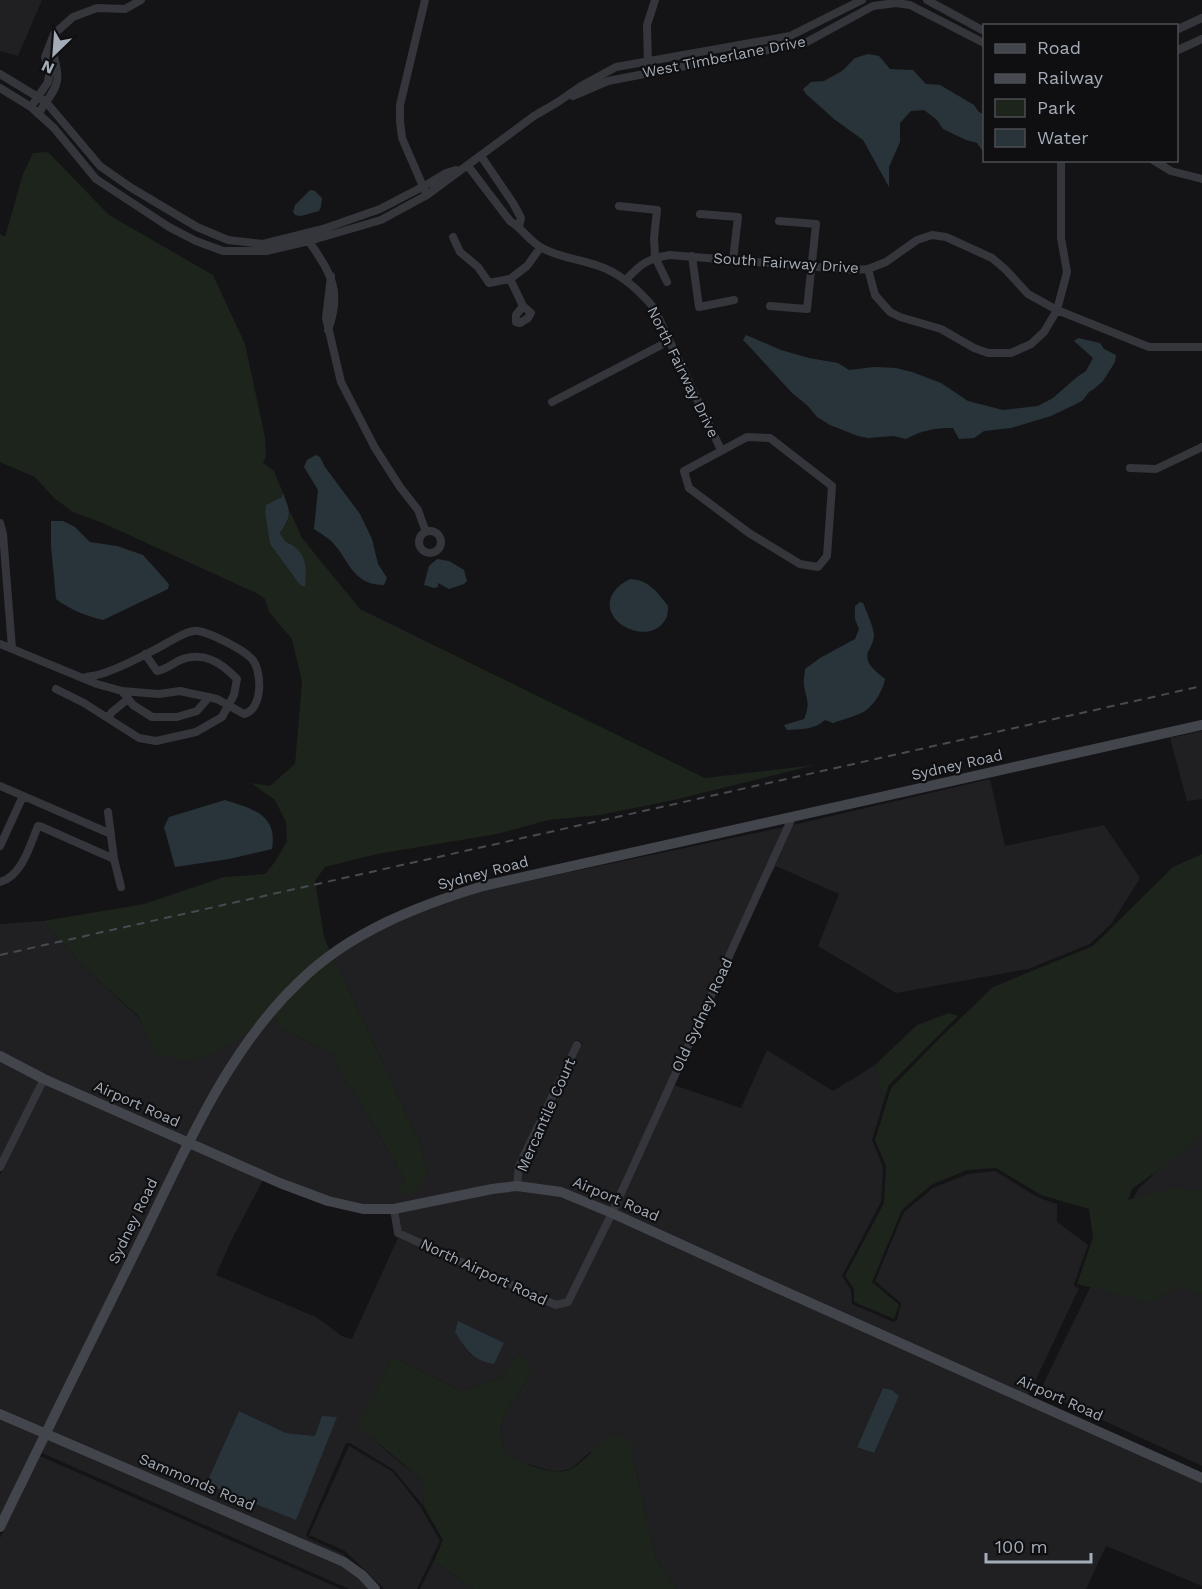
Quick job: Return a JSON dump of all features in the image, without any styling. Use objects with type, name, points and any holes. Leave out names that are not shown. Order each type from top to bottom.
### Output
[{"type":"street","points":[[31,107],[48,82],[50,70],[45,57],[54,34],[73,17],[97,8],[125,9],[141,0]]},
{"type":"street","points":[[425,0],[400,105],[400,121],[402,138],[427,195]]},
{"type":"street","points":[[650,72],[647,62],[647,25],[655,0]]},
{"type":"street","name":"West Timberlane Drive","points":[[0,88],[31,107],[54,128],[96,179],[169,227],[195,242],[223,251],[250,252],[309,241],[381,220],[427,195],[534,116],[616,67],[790,36],[862,0]]},
{"type":"street","points":[[927,0],[983,30]]},
{"type":"street","name":"West Timberlane Drive","points":[[558,102],[608,81],[805,43],[873,6],[885,4],[910,5],[983,42]]},
{"type":"street","points":[[1178,29],[1202,18]]},
{"type":"street","points":[[1178,50],[1202,39]]},
{"type":"street","points":[[38,114],[57,85],[59,75],[50,47]]},
{"type":"street","name":"West Timberlane Drive","points":[[0,74],[46,102],[100,166],[197,227],[228,240],[263,244],[323,229],[380,209],[446,173],[466,167]]},
{"type":"street","name":"North Fairway Drive","points":[[481,156],[513,203],[521,218],[519,227]]},
{"type":"street","points":[[868,269],[874,295],[890,312],[900,317],[941,329],[974,348],[988,353],[1011,353],[1031,344],[1044,332],[1057,310],[1067,272],[1061,237],[1062,162]]},
{"type":"street","points":[[1156,162],[1171,171],[1202,179]]},
{"type":"street","name":"North Fairway Drive","points":[[466,167],[510,221],[540,248],[566,258],[601,266],[626,280],[640,292],[654,308],[721,450]]},
{"type":"street","points":[[620,206],[657,210],[654,238],[655,257],[667,282]]},
{"type":"street","points":[[700,214],[738,217],[733,260]]},
{"type":"street","points":[[770,306],[807,309],[812,267],[816,224],[779,221]]},
{"type":"street","name":"South Fairway Drive","points":[[655,257],[692,256],[854,270],[868,269],[886,262],[917,240],[932,235],[946,237],[992,258],[1028,294],[1057,310],[1149,347],[1202,347]]},
{"type":"street","points":[[453,237],[460,252],[478,267],[489,283],[510,279],[527,266],[540,248]]},
{"type":"street","points":[[309,241],[331,276],[326,318],[341,382],[375,448],[418,510],[426,532]]},
{"type":"street","points":[[692,256],[699,307],[734,300]]},
{"type":"street","points":[[626,280],[638,266],[655,257]]},
{"type":"street","points":[[510,279],[523,306]]},
{"type":"street","points":[[552,402],[669,341]]},
{"type":"street","points":[[747,437],[770,438],[832,486],[827,556],[818,567],[800,564],[749,533],[689,488],[684,471],[721,450],[747,437]]},
{"type":"street","points":[[1130,468],[1156,469],[1202,447]]},
{"type":"street","points":[[0,523],[3,534],[12,648]]},
{"type":"street","points":[[0,644],[12,648],[83,678],[98,684],[122,691],[159,694],[180,691],[217,699],[244,714],[254,708],[260,696],[258,673],[252,659],[232,645],[196,630],[183,634],[101,674],[83,678]]},
{"type":"street","points":[[56,689],[108,717],[139,738],[156,741],[196,732],[222,717],[234,695],[237,680],[225,666],[198,656],[181,660],[157,671],[145,654]]},
{"type":"street","points":[[122,691],[133,705],[152,717],[177,717],[197,711],[209,698]]},
{"type":"street","points":[[108,717],[128,699]]},
{"type":"street","name":"Sydney Road","points":[[0,1527],[189,1143],[246,1042],[271,1011],[301,980],[332,954],[365,933],[413,910],[483,886],[1202,726]]},
{"type":"street","points":[[0,786],[111,834]]},
{"type":"street","points":[[0,846],[23,796]]},
{"type":"street","points":[[108,812],[114,859],[121,887]]},
{"type":"street","name":"Old Sydney Road","points":[[612,1213],[792,818]]},
{"type":"street","points":[[0,882],[12,876],[20,867],[38,826],[114,859]]},
{"type":"street","name":"Mercantile Court","points":[[517,1186],[519,1166],[577,1044]]},
{"type":"street","name":"Airport Road","points":[[0,1056],[44,1079],[280,1183],[328,1201],[363,1209],[394,1209],[517,1186],[561,1192],[1202,1478]]},
{"type":"street","points":[[0,1167],[44,1079]]},
{"type":"street","name":"North Airport Road","points":[[394,1209],[398,1233],[556,1305],[568,1302],[612,1213]]},
{"type":"street","name":"Sammonds Road","points":[[0,1414],[344,1562],[362,1575],[375,1589]]},
{"type":"shaded area","points":[[0,0],[42,0],[18,56],[0,51]]},
{"type":"shaded area","points":[[1202,731],[1202,799],[1187,801],[1170,738]]},
{"type":"shaded area","points":[[990,779],[1005,846],[1104,825],[1140,878],[1112,923],[1090,944],[1028,969],[896,993],[818,946],[839,894],[776,866],[770,876],[793,825]]},
{"type":"shaded area","points":[[784,827],[610,1208],[521,1183],[523,1167],[582,1043],[576,1039],[516,1165],[513,1183],[394,1205],[364,1205],[329,1198],[194,1141],[249,1044],[273,1015],[282,1030],[333,1053],[335,1064],[365,1110],[405,1180],[428,1171],[419,1141],[334,957],[367,936],[404,918],[485,890]]},
{"type":"shaded area","points":[[43,921],[89,972],[138,1017],[156,1054],[253,1028],[187,1138],[46,1076],[0,1051],[0,924]]},
{"type":"shaded area","points":[[767,1050],[833,1091],[875,1065],[884,1100],[872,1140],[883,1167],[881,1202],[842,1276],[851,1290],[852,1304],[893,1322],[897,1320],[901,1303],[875,1281],[904,1212],[933,1188],[968,1174],[995,1171],[1039,1198],[1057,1204],[1057,1222],[1088,1245],[1074,1284],[1079,1288],[1028,1396],[617,1211],[674,1085],[741,1108]]},
{"type":"shaded area","points":[[0,1061],[39,1081],[0,1159]]},
{"type":"shaded area","points":[[46,1084],[184,1145],[44,1429],[0,1409],[0,1175]]},
{"type":"shaded area","points":[[1202,1129],[1202,1466],[1040,1391],[1138,1189]]},
{"type":"shaded area","points":[[190,1148],[263,1180],[216,1275],[316,1317],[342,1336],[352,1339],[398,1238],[557,1309],[569,1306],[613,1218],[1202,1483],[1202,1586],[1106,1546],[1086,1589],[677,1589],[657,1561],[634,1464],[633,1446],[590,1452],[571,1469],[554,1472],[521,1462],[505,1454],[500,1430],[507,1410],[529,1378],[531,1370],[518,1354],[500,1378],[462,1391],[392,1357],[359,1426],[422,1480],[424,1507],[394,1470],[350,1443],[346,1443],[306,1535],[343,1554],[352,1563],[50,1432]],"holes":[[[455,1332],[503,1343],[494,1364],[471,1355]],[[883,1389],[892,1390],[899,1396],[873,1453],[857,1446]],[[239,1411],[286,1433],[315,1436],[206,1484]]]},
{"type":"shaded area","points":[[516,1190],[559,1196],[607,1215],[566,1298],[557,1301],[401,1230],[399,1212],[492,1192]]},
{"type":"shaded area","points":[[0,1418],[40,1436],[0,1519]]},
{"type":"shaded area","points":[[47,1439],[342,1565],[360,1578],[369,1589],[349,1589],[42,1453]]},
{"type":"shaded area","points":[[349,1446],[393,1472],[420,1506],[440,1541],[417,1589],[384,1589],[345,1551],[309,1535]]},
{"type":"shaded area","points":[[40,1456],[341,1589],[0,1589],[0,1538]]},
{"type":"shaded area","points":[[434,1561],[473,1589],[420,1589]]},
{"type":"green space","points":[[48,152],[109,215],[213,275],[245,344],[265,437],[266,456],[263,463],[274,471],[283,493],[282,497],[266,505],[270,544],[300,585],[297,549],[284,542],[280,533],[287,522],[290,511],[302,538],[360,609],[705,778],[815,765],[674,800],[600,815],[549,820],[497,834],[377,854],[325,867],[315,881],[324,937],[330,951],[253,1028],[213,1054],[187,1061],[155,1054],[138,1016],[89,972],[43,921],[144,904],[224,877],[265,874],[287,841],[286,822],[275,800],[251,783],[270,786],[295,764],[302,682],[292,639],[269,612],[265,599],[105,524],[73,512],[55,499],[35,477],[0,462],[0,234],[5,237],[23,174],[33,153]]},
{"type":"green space","points":[[1202,854],[1202,1134],[1185,1151],[1132,1189],[1128,1200],[1172,1188],[1202,1190],[1202,1294],[1179,1286],[1150,1302],[1077,1284],[1093,1238],[1089,1209],[1041,1195],[996,1168],[967,1170],[931,1185],[902,1210],[872,1282],[899,1305],[894,1319],[854,1302],[854,1289],[845,1276],[884,1203],[886,1166],[875,1140],[891,1088],[993,987],[1093,946],[1173,867]]},
{"type":"green space","points":[[334,957],[419,1141],[428,1171],[414,1194],[395,1192],[405,1180],[365,1110],[335,1064],[333,1053],[282,1030],[273,1015],[303,983]]},
{"type":"green space","points":[[949,1013],[958,1016],[889,1085],[884,1100],[875,1065],[917,1025]]},
{"type":"green space","points":[[518,1354],[527,1362],[531,1370],[529,1378],[507,1410],[500,1430],[505,1454],[548,1471],[566,1471],[579,1464],[610,1437],[617,1434],[627,1440],[633,1446],[634,1464],[657,1561],[677,1589],[473,1589],[434,1561],[443,1540],[424,1507],[422,1480],[358,1426],[392,1357],[462,1391],[500,1378]]},
{"type":"water","points":[[868,54],[879,56],[890,69],[913,70],[926,84],[940,85],[974,105],[983,114],[983,152],[977,143],[943,129],[937,120],[924,110],[911,111],[900,123],[900,142],[889,167],[889,187],[863,140],[834,119],[803,89],[811,82],[824,81],[842,71],[855,58]]},
{"type":"water","points":[[310,190],[315,191],[322,198],[319,211],[301,216],[295,215],[293,212],[295,205]]},
{"type":"water","points":[[746,335],[781,350],[838,363],[849,370],[874,367],[896,368],[912,372],[941,383],[968,401],[1003,410],[1038,406],[1053,398],[1086,371],[1093,358],[1074,341],[1078,338],[1100,343],[1104,349],[1116,355],[1115,362],[1103,381],[1083,400],[1051,416],[1011,428],[984,431],[974,438],[959,439],[953,428],[941,428],[918,433],[906,439],[894,436],[868,438],[830,425],[817,417],[743,340]]},
{"type":"water","points":[[316,455],[320,457],[360,514],[372,539],[378,564],[387,578],[384,585],[374,584],[359,577],[332,542],[314,529],[318,490],[304,467],[307,460]]},
{"type":"water","points":[[283,493],[289,514],[280,533],[284,540],[301,553],[306,567],[305,587],[300,585],[270,544],[266,505],[282,497]]},
{"type":"water","points":[[51,521],[63,521],[75,527],[90,542],[117,546],[143,555],[169,584],[168,589],[103,620],[67,606],[56,599]]},
{"type":"water","points":[[437,559],[449,561],[464,570],[467,581],[449,589],[438,583],[438,587],[434,588],[424,585],[429,566]]},
{"type":"water","points":[[630,579],[647,584],[668,606],[666,618],[657,628],[646,632],[634,631],[615,619],[610,609],[611,598],[618,587]]},
{"type":"water","points":[[860,602],[863,603],[874,634],[867,656],[868,660],[885,679],[878,696],[869,708],[854,716],[833,723],[825,720],[812,727],[787,730],[784,725],[804,719],[806,713],[808,705],[804,683],[805,669],[855,639],[859,629],[855,619],[855,606]]},
{"type":"water","points":[[225,800],[253,810],[267,820],[273,837],[272,849],[229,859],[175,867],[164,827],[169,817]]},
{"type":"water","points":[[458,1321],[504,1343],[494,1364],[480,1360],[466,1349],[455,1332]]},
{"type":"water","points":[[883,1388],[892,1390],[899,1396],[874,1453],[857,1447]]},
{"type":"water","points":[[239,1411],[286,1433],[315,1436],[322,1416],[337,1417],[296,1520],[206,1484]]},
{"type":"railway","points":[[0,955],[1202,686]]}]
